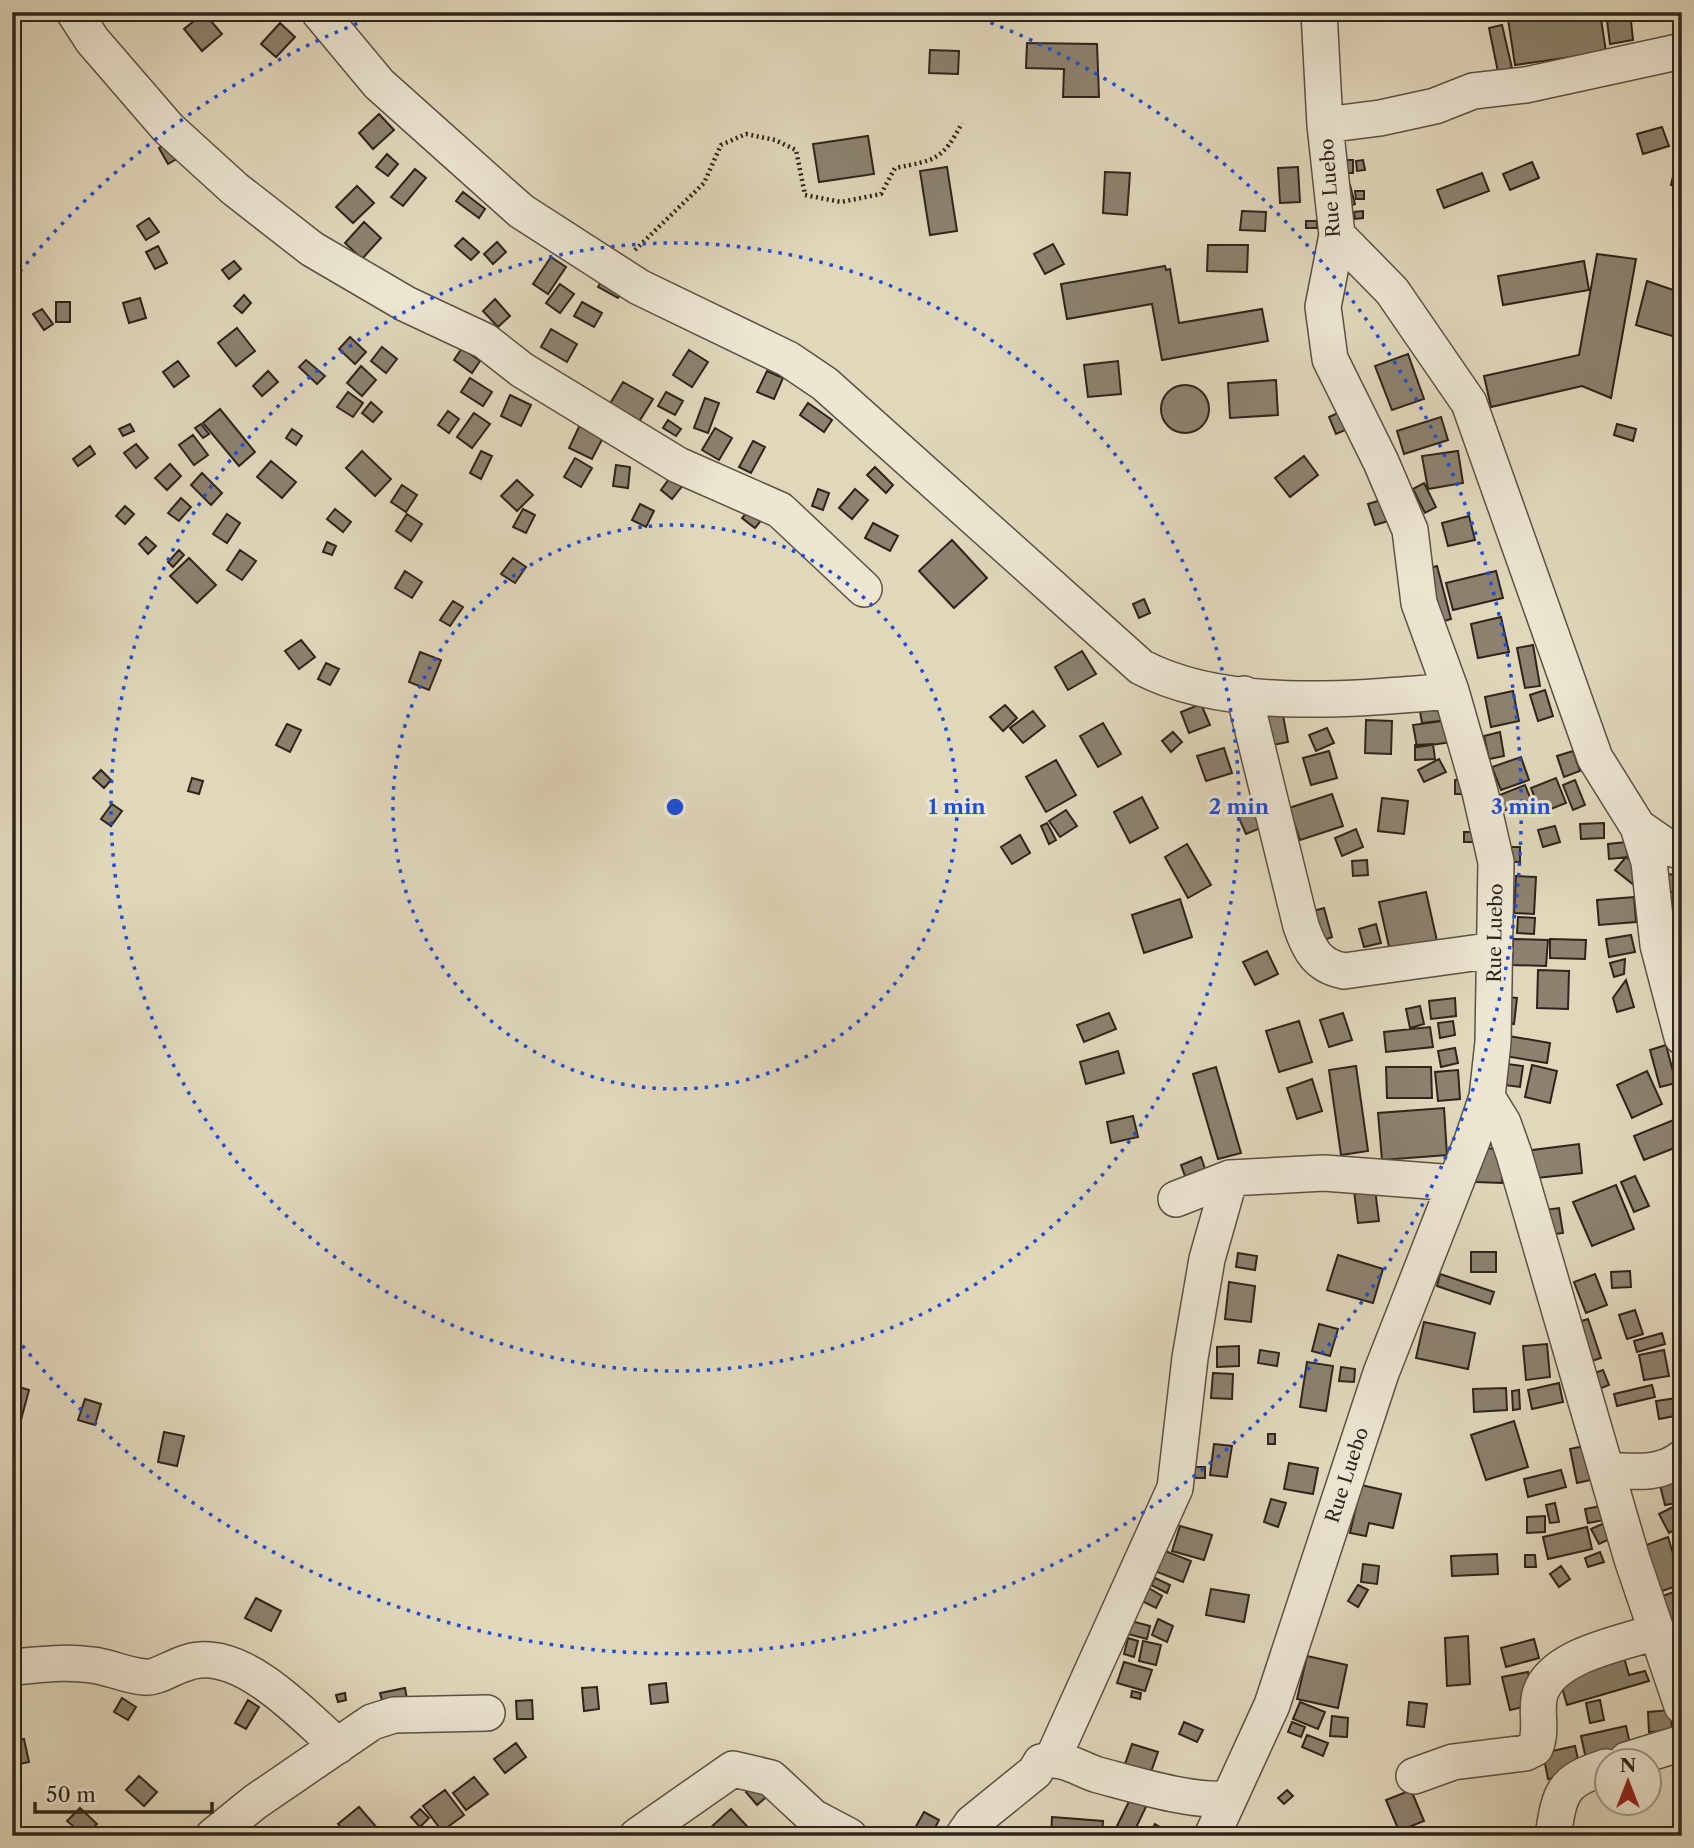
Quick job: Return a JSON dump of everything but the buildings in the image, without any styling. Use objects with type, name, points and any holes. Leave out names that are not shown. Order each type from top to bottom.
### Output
[{"type":"street","points":[[74,12],[100,50],[168,128],[235,189],[312,249],[406,304],[485,341],[522,370],[678,465],[780,510],[864,589]]},
{"type":"street","points":[[319,12],[379,85],[521,211],[618,274],[788,359],[825,384],[1141,667],[1167,681],[1244,694],[1335,701],[1451,691]]},
{"type":"street","name":"Rue Luebo","points":[[1212,1836],[1272,1705],[1381,1373],[1487,1097],[1493,1042],[1496,862],[1480,792],[1451,691],[1419,603],[1410,530],[1381,462],[1330,359],[1324,307],[1337,235],[1325,125],[1319,12]]},
{"type":"street","points":[[1325,125],[1435,106],[1473,92],[1526,85],[1682,51]]},
{"type":"street","points":[[1337,235],[1392,291],[1462,388],[1595,758],[1638,827],[1649,862],[1658,945],[1682,1037]]},
{"type":"street","points":[[1244,694],[1298,914],[1311,953],[1326,965],[1344,971],[1495,950]]},
{"type":"street","points":[[1638,827],[1667,847],[1682,852]]},
{"type":"street","points":[[1487,1097],[1503,1123],[1514,1154],[1655,1632],[1682,1706]]},
{"type":"street","points":[[1176,1199],[1230,1178],[1357,1173],[1455,1184]]},
{"type":"street","points":[[1053,1758],[1175,1488],[1190,1358],[1207,1259],[1230,1178]]},
{"type":"street","points":[[1606,1470],[1645,1472],[1663,1468],[1682,1458]]},
{"type":"street","points":[[1414,1776],[1453,1762],[1525,1753],[1535,1748],[1539,1732],[1539,1695],[1555,1669],[1569,1661],[1655,1632]]},
{"type":"street","points":[[12,1667],[43,1662],[82,1663],[145,1677],[159,1675],[184,1661],[218,1660],[261,1679],[338,1746]]},
{"type":"street","points":[[213,1836],[255,1802],[372,1722],[394,1715],[487,1713]]},
{"type":"street","points":[[1662,1749],[1682,1743]]},
{"type":"street","points":[[963,1836],[972,1823],[1035,1772],[1041,1762],[1053,1758],[1096,1774],[1181,1796],[1208,1801],[1228,1799]]},
{"type":"street","points":[[637,1836],[733,1769],[771,1778],[813,1817],[849,1836]]},
{"type":"street","points":[[1553,1836],[1562,1791],[1583,1774],[1592,1771]]},
{"type":"path","points":[[618,274],[633,252],[704,183],[721,145],[746,134],[775,140],[796,150],[805,195],[841,202],[881,194],[895,168],[925,162],[947,152],[961,123]]}]
